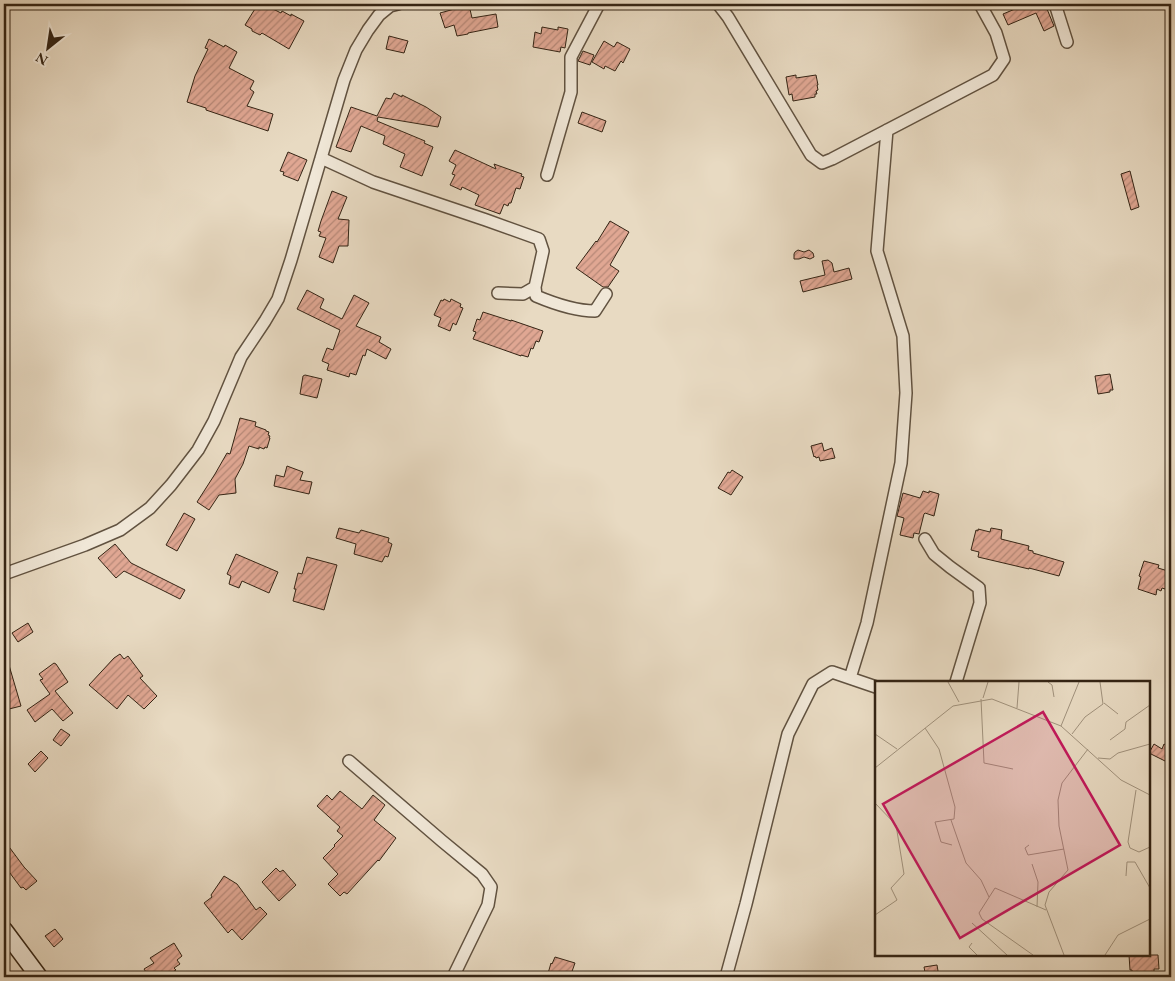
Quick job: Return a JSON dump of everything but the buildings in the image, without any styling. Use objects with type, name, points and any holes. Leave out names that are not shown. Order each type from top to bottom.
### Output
[{"type":"street","points":[[4,574],[86,545],[120,530],[150,508],[171,485],[198,450],[214,421],[241,357],[278,298],[344,80],[356,50],[379,15],[390,6],[398,4]]},
{"type":"street","points":[[547,174],[571,92],[571,57],[599,4]]},
{"type":"street","points":[[718,4],[728,17],[810,154],[822,163],[993,75],[1004,59],[996,33],[980,4]]},
{"type":"street","points":[[1056,4],[1067,42]]},
{"type":"street","points":[[850,678],[867,622],[901,464],[905,402],[902,336],[877,252],[887,130]]},
{"type":"street","points":[[321,158],[373,182],[477,216],[539,239],[543,251],[535,287],[536,296],[581,311],[595,311],[606,294]]},
{"type":"street","points":[[498,293],[523,294],[535,287]]},
{"type":"street","points":[[925,539],[934,554],[979,588],[980,603],[956,681]]},
{"type":"street","points":[[726,977],[788,734],[813,684],[832,672],[875,687]]},
{"type":"street","points":[[349,761],[442,842],[482,874],[491,887],[488,905],[453,977]]},
{"type":"street","points":[[4,930],[39,977]]}]
